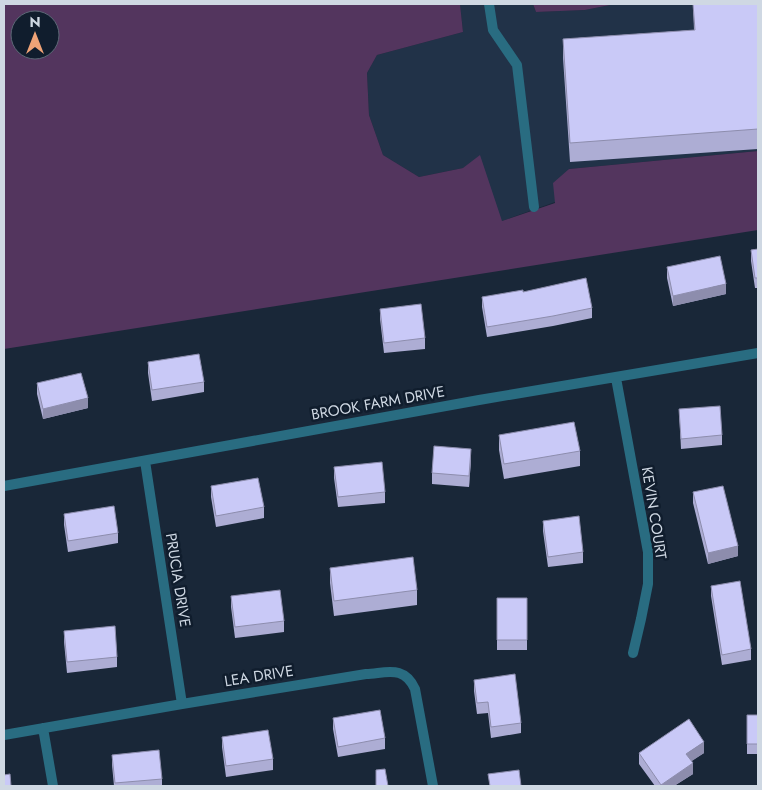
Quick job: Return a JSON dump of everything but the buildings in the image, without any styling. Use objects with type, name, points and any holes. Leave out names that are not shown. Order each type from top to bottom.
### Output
[{"type":"street","points":[[489,4],[493,30],[517,65],[534,207]]},
{"type":"street","name":"BROOK FARM DRIVE","points":[[4,486],[479,400],[758,353]]},
{"type":"street","name":"KEVIN COURT","points":[[616,378],[648,552],[648,584],[633,653]]},
{"type":"street","name":"PRUCIA DRIVE","points":[[145,461],[182,704]]},
{"type":"street","name":"LEA DRIVE","points":[[4,735],[182,704],[391,671],[410,679],[415,689],[432,786]]},
{"type":"street","points":[[43,728],[53,786]]},
{"type":"shaded area","points":[[4,4],[460,4],[463,32],[377,55],[367,73],[369,115],[383,155],[419,177],[463,168],[480,155],[502,221],[555,203],[553,183],[569,169],[758,151],[758,230],[4,349]]},
{"type":"shaded area","points":[[460,4],[533,4],[536,12],[585,10],[615,4],[729,4],[758,41],[758,151],[569,169],[555,202],[502,221],[463,168],[419,177],[383,155],[369,115],[367,73],[377,55],[463,32]]},
{"type":"shaded area","points":[[533,4],[615,4],[585,10],[536,12]]}]
